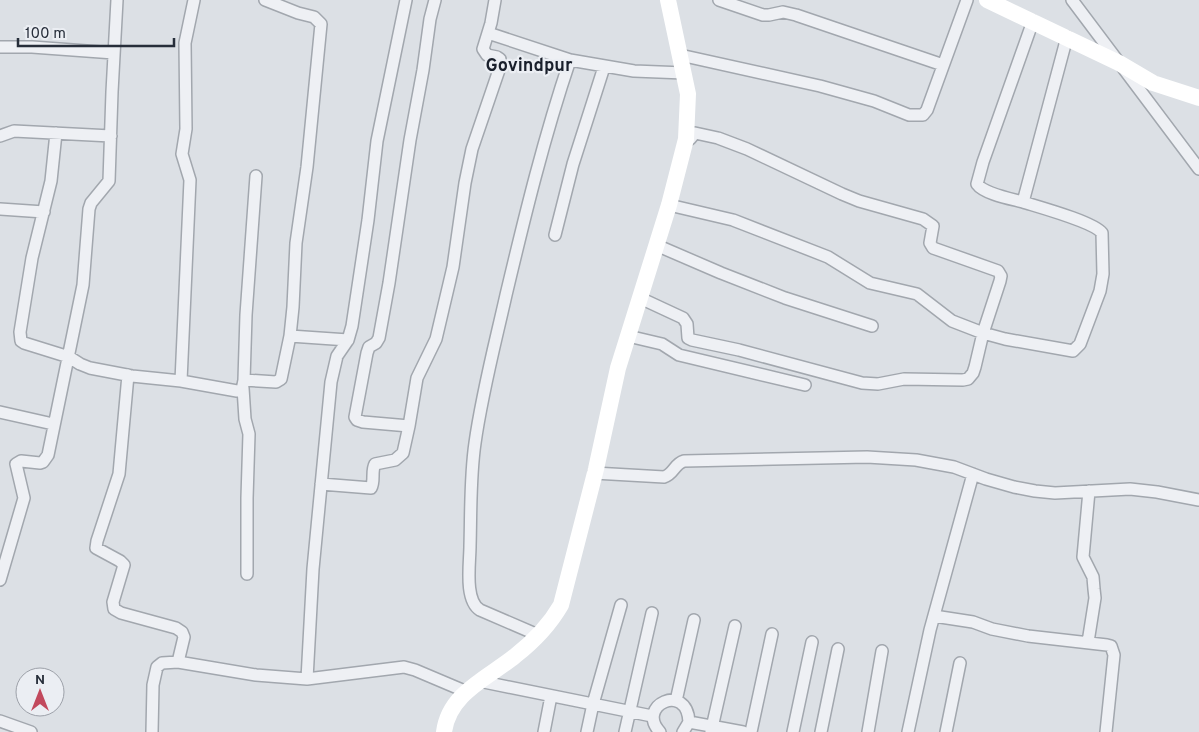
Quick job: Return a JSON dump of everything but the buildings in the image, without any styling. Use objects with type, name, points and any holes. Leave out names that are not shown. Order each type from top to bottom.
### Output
[{"type":"main road","points":[[444,732],[450,710],[473,686],[517,655],[554,618],[561,605],[618,368],[669,204],[686,140],[688,94],[668,0]]},
{"type":"main road","points":[[987,0],[1067,37],[1119,63],[1153,83],[1199,98]]},
{"type":"street","points":[[0,580],[24,498],[16,464],[21,461],[40,463],[46,459],[83,285],[89,209],[91,203],[110,181],[117,0]]},
{"type":"street","points":[[181,381],[190,180],[182,154],[186,129],[185,43],[194,0]]},
{"type":"street","points":[[243,384],[276,382],[281,379],[294,307],[298,226],[303,200],[322,31],[318,19],[285,4],[265,0]]},
{"type":"street","points":[[307,678],[313,569],[332,373],[337,356],[348,340],[353,318],[367,228],[377,141],[406,0]]},
{"type":"street","points":[[410,426],[363,422],[356,420],[355,417],[367,353],[369,347],[376,343],[379,338],[430,19],[435,0]]},
{"type":"street","points":[[321,484],[372,487],[375,464],[395,460],[401,456],[410,426],[417,378],[436,339],[453,267],[465,183],[472,149],[500,67],[501,62],[497,57],[486,55],[484,51],[495,0]]},
{"type":"street","points":[[719,0],[763,15],[783,12],[796,15],[943,65]]},
{"type":"street","points":[[680,55],[820,86],[916,116],[923,115],[928,110],[967,0]]},
{"type":"street","points":[[1072,0],[1199,169]]},
{"type":"street","points":[[669,204],[733,220],[828,257],[870,283],[917,294],[952,320],[983,333],[1004,339],[1073,350],[1080,344],[1100,291],[1103,274],[1102,233],[1095,226],[1058,212],[986,191],[980,188],[978,184],[983,162],[1033,21]]},
{"type":"street","points":[[488,33],[570,60],[604,67],[634,71],[684,73]]},
{"type":"street","points":[[1023,202],[1067,37]]},
{"type":"street","points":[[0,47],[32,47],[114,53]]},
{"type":"street","points":[[538,635],[480,610],[472,602],[469,573],[473,463],[482,407],[523,223],[536,170],[570,60]]},
{"type":"street","points":[[555,234],[573,164],[604,67]]},
{"type":"street","points":[[0,136],[14,131],[111,136]]},
{"type":"street","points":[[56,133],[51,181],[31,263],[20,336],[24,343],[69,357],[86,367],[128,375],[181,381],[237,391],[242,390],[243,384]]},
{"type":"street","points":[[640,298],[683,318],[687,324],[688,338],[692,340],[739,350],[862,383],[878,384],[904,379],[968,379],[973,374],[983,333],[1000,281],[1000,274],[933,248],[930,243],[933,226],[929,222],[859,201],[747,149],[718,138],[695,133],[690,139],[686,140]]},
{"type":"street","points":[[247,574],[246,498],[249,434],[245,418],[243,384],[256,176]]},
{"type":"street","points":[[0,209],[44,212]]},
{"type":"street","points":[[656,245],[776,295],[872,326]]},
{"type":"street","points":[[290,336],[348,340]]},
{"type":"street","points":[[628,336],[662,344],[679,355],[805,385]]},
{"type":"street","points":[[128,375],[120,469],[96,548],[124,565],[114,602],[114,609],[121,613],[176,628],[182,632],[184,637],[178,662]]},
{"type":"street","points":[[0,412],[53,424]]},
{"type":"street","points":[[594,473],[664,477],[671,474],[677,464],[684,461],[867,457],[916,460],[954,467],[1028,490],[1055,493],[1130,489],[1199,500]]},
{"type":"street","points":[[908,732],[934,616],[973,474]]},
{"type":"street","points":[[1088,642],[1095,598],[1093,576],[1082,557],[1089,491]]},
{"type":"street","points":[[587,732],[621,605]]},
{"type":"street","points":[[625,732],[652,613]]},
{"type":"street","points":[[934,616],[973,622],[1028,636],[1111,646],[1113,652],[1106,732]]},
{"type":"street","points":[[676,700],[694,620]]},
{"type":"street","points":[[712,729],[735,626]]},
{"type":"street","points":[[751,732],[772,634]]},
{"type":"street","points":[[793,732],[812,642]]},
{"type":"street","points":[[822,732],[838,649]]},
{"type":"street","points":[[868,732],[882,651]]},
{"type":"street","points":[[152,732],[152,686],[157,667],[162,663],[178,662],[256,675],[307,678],[404,667],[473,686],[551,696],[652,716]]},
{"type":"street","points":[[946,732],[960,663]]},
{"type":"street","points":[[544,732],[551,696]]},
{"type":"street","points":[[660,732],[652,716],[657,706],[667,700],[676,700],[686,708],[689,716],[686,727],[743,732]]},
{"type":"street","points":[[0,721],[32,732]]},
{"type":"district","name":"Govindpur","points":[[529,65]]}]
